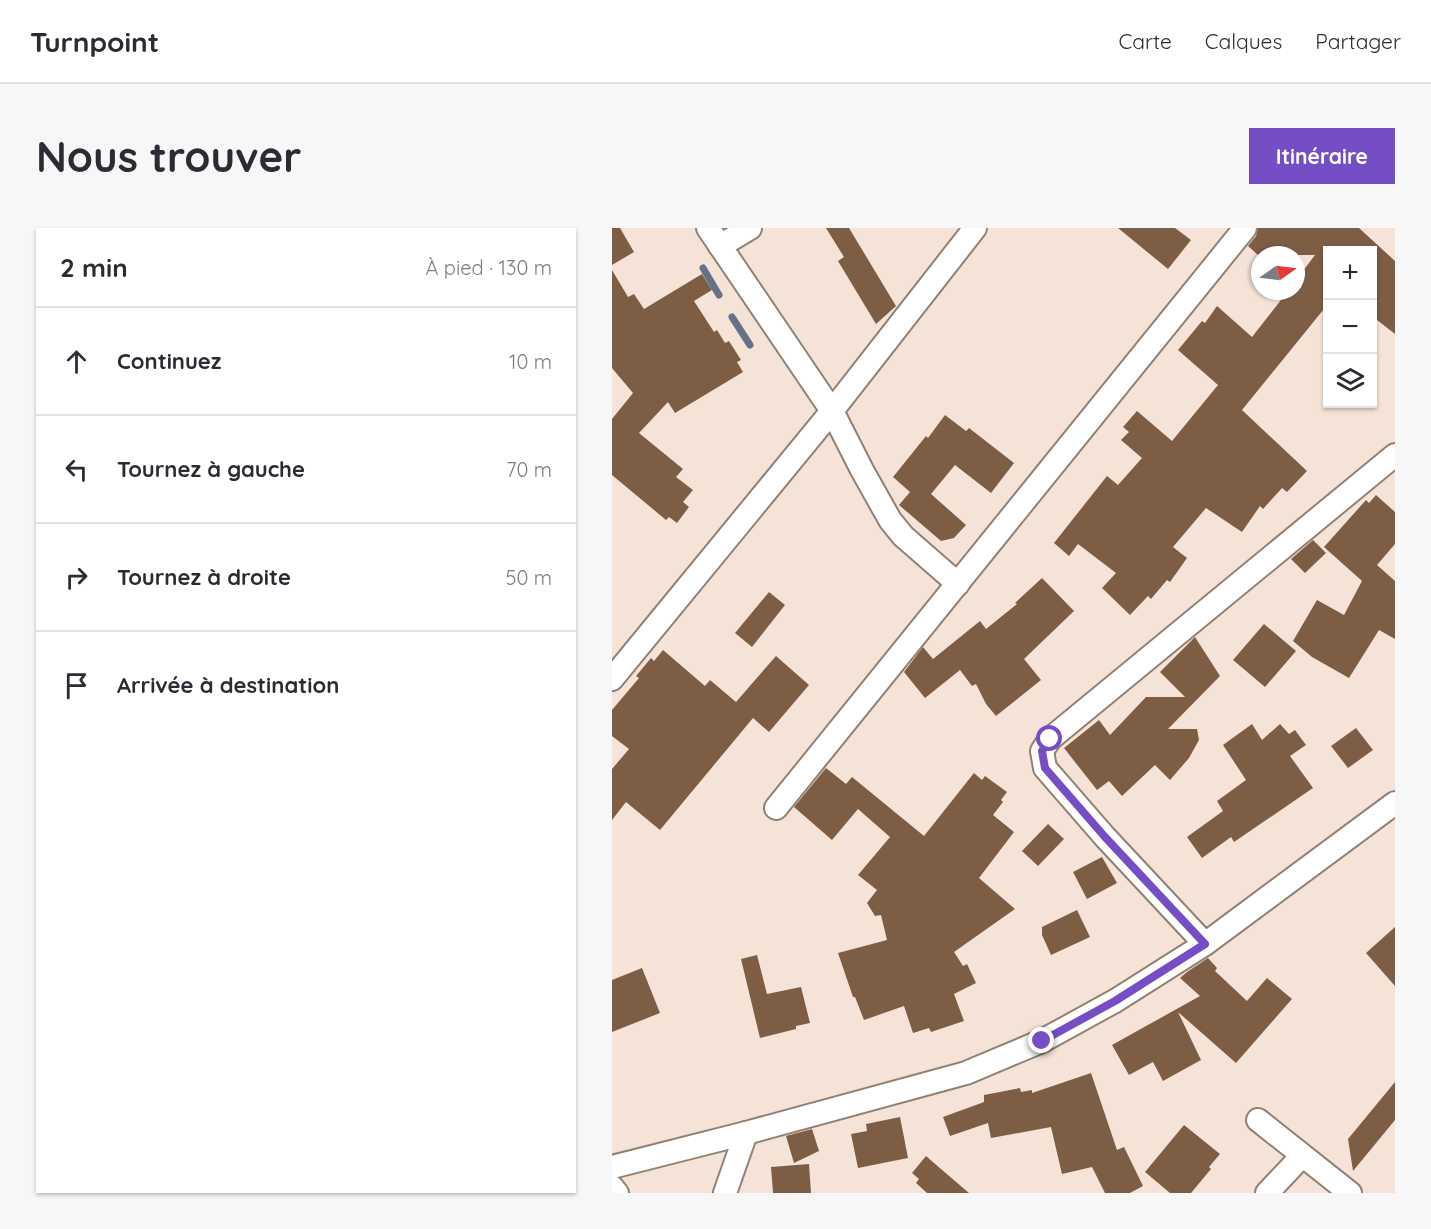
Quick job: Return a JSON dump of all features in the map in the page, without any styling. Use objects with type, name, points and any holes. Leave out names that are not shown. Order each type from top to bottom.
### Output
[{"type":"street","points":[[750,228],[714,237],[832,411],[861,471],[890,520],[903,536],[958,584]]},
{"type":"street","points":[[612,679],[832,411],[975,228]]},
{"type":"street","points":[[776,808],[1245,228]]},
{"type":"street","points":[[1205,944],[1105,837],[1045,768],[1042,751],[1050,739],[1395,455]]},
{"type":"street","points":[[612,1167],[746,1134],[966,1072],[1042,1041],[1115,1001],[1205,944],[1395,803]]},
{"type":"street","points":[[1258,1119],[1350,1193]]},
{"type":"street","points":[[725,1193],[746,1134]]},
{"type":"street","points":[[1267,1193],[1302,1156]]},
{"type":"street","points":[[612,1187],[617,1193]]},
{"type":"building","points":[[612,228],[620,228],[634,252],[612,265]]},
{"type":"building","points":[[826,228],[849,228],[896,306],[876,324],[838,261],[844,257]]},
{"type":"building","points":[[1118,228],[1175,228],[1191,240],[1168,269]]},
{"type":"building","points":[[1258,228],[1359,228],[1395,261],[1395,334],[1377,320],[1377,246],[1323,246],[1323,310],[1242,410],[1307,471],[1287,492],[1282,488],[1263,509],[1260,506],[1242,532],[1206,508],[1173,547],[1187,558],[1170,582],[1167,580],[1151,599],[1148,596],[1130,615],[1102,588],[1116,573],[1078,544],[1069,556],[1054,543],[1107,476],[1118,485],[1142,458],[1121,440],[1129,432],[1123,427],[1137,411],[1172,441],[1218,385],[1178,350],[1202,321],[1205,323],[1217,306],[1252,337],[1281,300],[1305,300],[1305,268],[1315,255],[1305,255],[1305,246],[1251,246],[1251,249],[1248,246],[1256,236]]},
{"type":"building","points":[[612,270],[628,297],[634,294],[644,309],[702,274],[712,290],[694,301],[714,332],[717,330],[725,343],[729,341],[741,360],[737,362],[743,372],[675,413],[668,402],[639,433],[683,469],[676,477],[693,490],[683,502],[689,507],[677,523],[669,517],[666,520],[612,475],[612,419],[633,393],[612,368]]},
{"type":"building","points":[[945,415],[966,431],[969,428],[1014,463],[991,493],[955,465],[931,494],[966,525],[954,538],[941,541],[899,505],[910,492],[893,477]]},
{"type":"building","points":[[1376,495],[1395,512],[1395,544],[1377,565],[1395,581],[1395,639],[1379,630],[1349,678],[1312,657],[1293,641],[1317,600],[1344,615],[1362,581],[1324,547],[1366,500],[1369,503]]},
{"type":"building","points":[[1313,540],[1326,553],[1305,573],[1291,559]]},
{"type":"building","points":[[1042,578],[1074,611],[1024,659],[1041,680],[996,716],[986,704],[976,684],[972,686],[960,670],[925,698],[904,672],[923,647],[933,659],[980,621],[986,629],[1017,604],[1015,603]]},
{"type":"building","points":[[769,592],[785,605],[752,647],[735,633]]},
{"type":"building","points":[[1264,624],[1296,651],[1265,687],[1233,660]]},
{"type":"building","points":[[1195,637],[1220,676],[1168,729],[1197,729],[1199,740],[1189,758],[1170,780],[1155,765],[1122,796],[1109,781],[1097,790],[1064,748],[1099,720],[1110,735],[1146,697],[1185,697],[1160,672]]},
{"type":"building","points":[[663,650],[705,686],[710,680],[736,702],[776,656],[809,685],[769,732],[753,718],[660,830],[626,802],[612,820],[612,769],[629,749],[612,736],[612,710],[639,678],[636,676],[651,658],[654,661]]},
{"type":"building","points":[[1252,724],[1262,740],[1280,724],[1289,734],[1295,730],[1306,745],[1290,756],[1313,788],[1234,842],[1231,837],[1202,858],[1187,837],[1223,811],[1217,801],[1246,780],[1223,745]]},
{"type":"building","points":[[1356,728],[1373,750],[1348,768],[1331,746]]},
{"type":"building","points":[[826,768],[846,784],[852,777],[924,836],[974,773],[982,780],[985,776],[1007,792],[993,815],[1014,832],[979,878],[1015,909],[954,952],[963,966],[967,964],[976,983],[954,994],[964,1021],[931,1032],[929,1028],[913,1033],[904,1006],[864,1020],[855,997],[853,997],[838,953],[887,940],[881,915],[875,916],[867,903],[877,890],[858,875],[890,837],[858,809],[832,840],[794,807]]},
{"type":"building","points":[[1048,824],[1064,839],[1038,866],[1022,851]]},
{"type":"building","points":[[1102,857],[1117,883],[1087,899],[1073,872]]},
{"type":"building","points":[[1077,910],[1090,937],[1051,955],[1042,935],[1042,927]]},
{"type":"building","points":[[1395,927],[1395,986],[1366,953]]},
{"type":"building","points":[[757,955],[767,994],[801,987],[810,1023],[760,1038],[741,959]]},
{"type":"building","points":[[1208,958],[1217,968],[1215,971],[1247,1001],[1267,978],[1292,999],[1236,1063],[1178,1012],[1201,1060],[1163,1081],[1153,1062],[1129,1075],[1112,1045],[1200,996],[1180,978]]},
{"type":"building","points":[[642,968],[660,1013],[612,1032],[612,980]]},
{"type":"building","points":[[1091,1073],[1117,1150],[1124,1147],[1143,1186],[1130,1193],[1105,1193],[1092,1167],[1062,1174],[1051,1127],[991,1138],[988,1123],[950,1136],[943,1117],[984,1102],[984,1095],[1020,1088],[1021,1092],[1032,1090],[1032,1093]]},
{"type":"building","points":[[1395,1082],[1395,1120],[1353,1171],[1348,1139]]},
{"type":"building","points":[[900,1117],[908,1158],[858,1168],[851,1134],[867,1131],[866,1124]]},
{"type":"building","points":[[1184,1125],[1220,1154],[1191,1193],[1170,1193],[1145,1172]]},
{"type":"building","points":[[812,1129],[819,1151],[794,1163],[786,1136]]},
{"type":"building","points":[[926,1156],[969,1193],[927,1193],[916,1183],[919,1179],[912,1173]]},
{"type":"building","points":[[809,1164],[811,1193],[773,1193],[771,1167]]},
{"type":"waterway","points":[[703,268],[719,295]]},
{"type":"waterway","points":[[732,317],[750,345]]},
{"type":"route","points":[[1042,1041],[1115,1001],[1205,944],[1105,837],[1045,768],[1042,751],[1050,739]]}]
